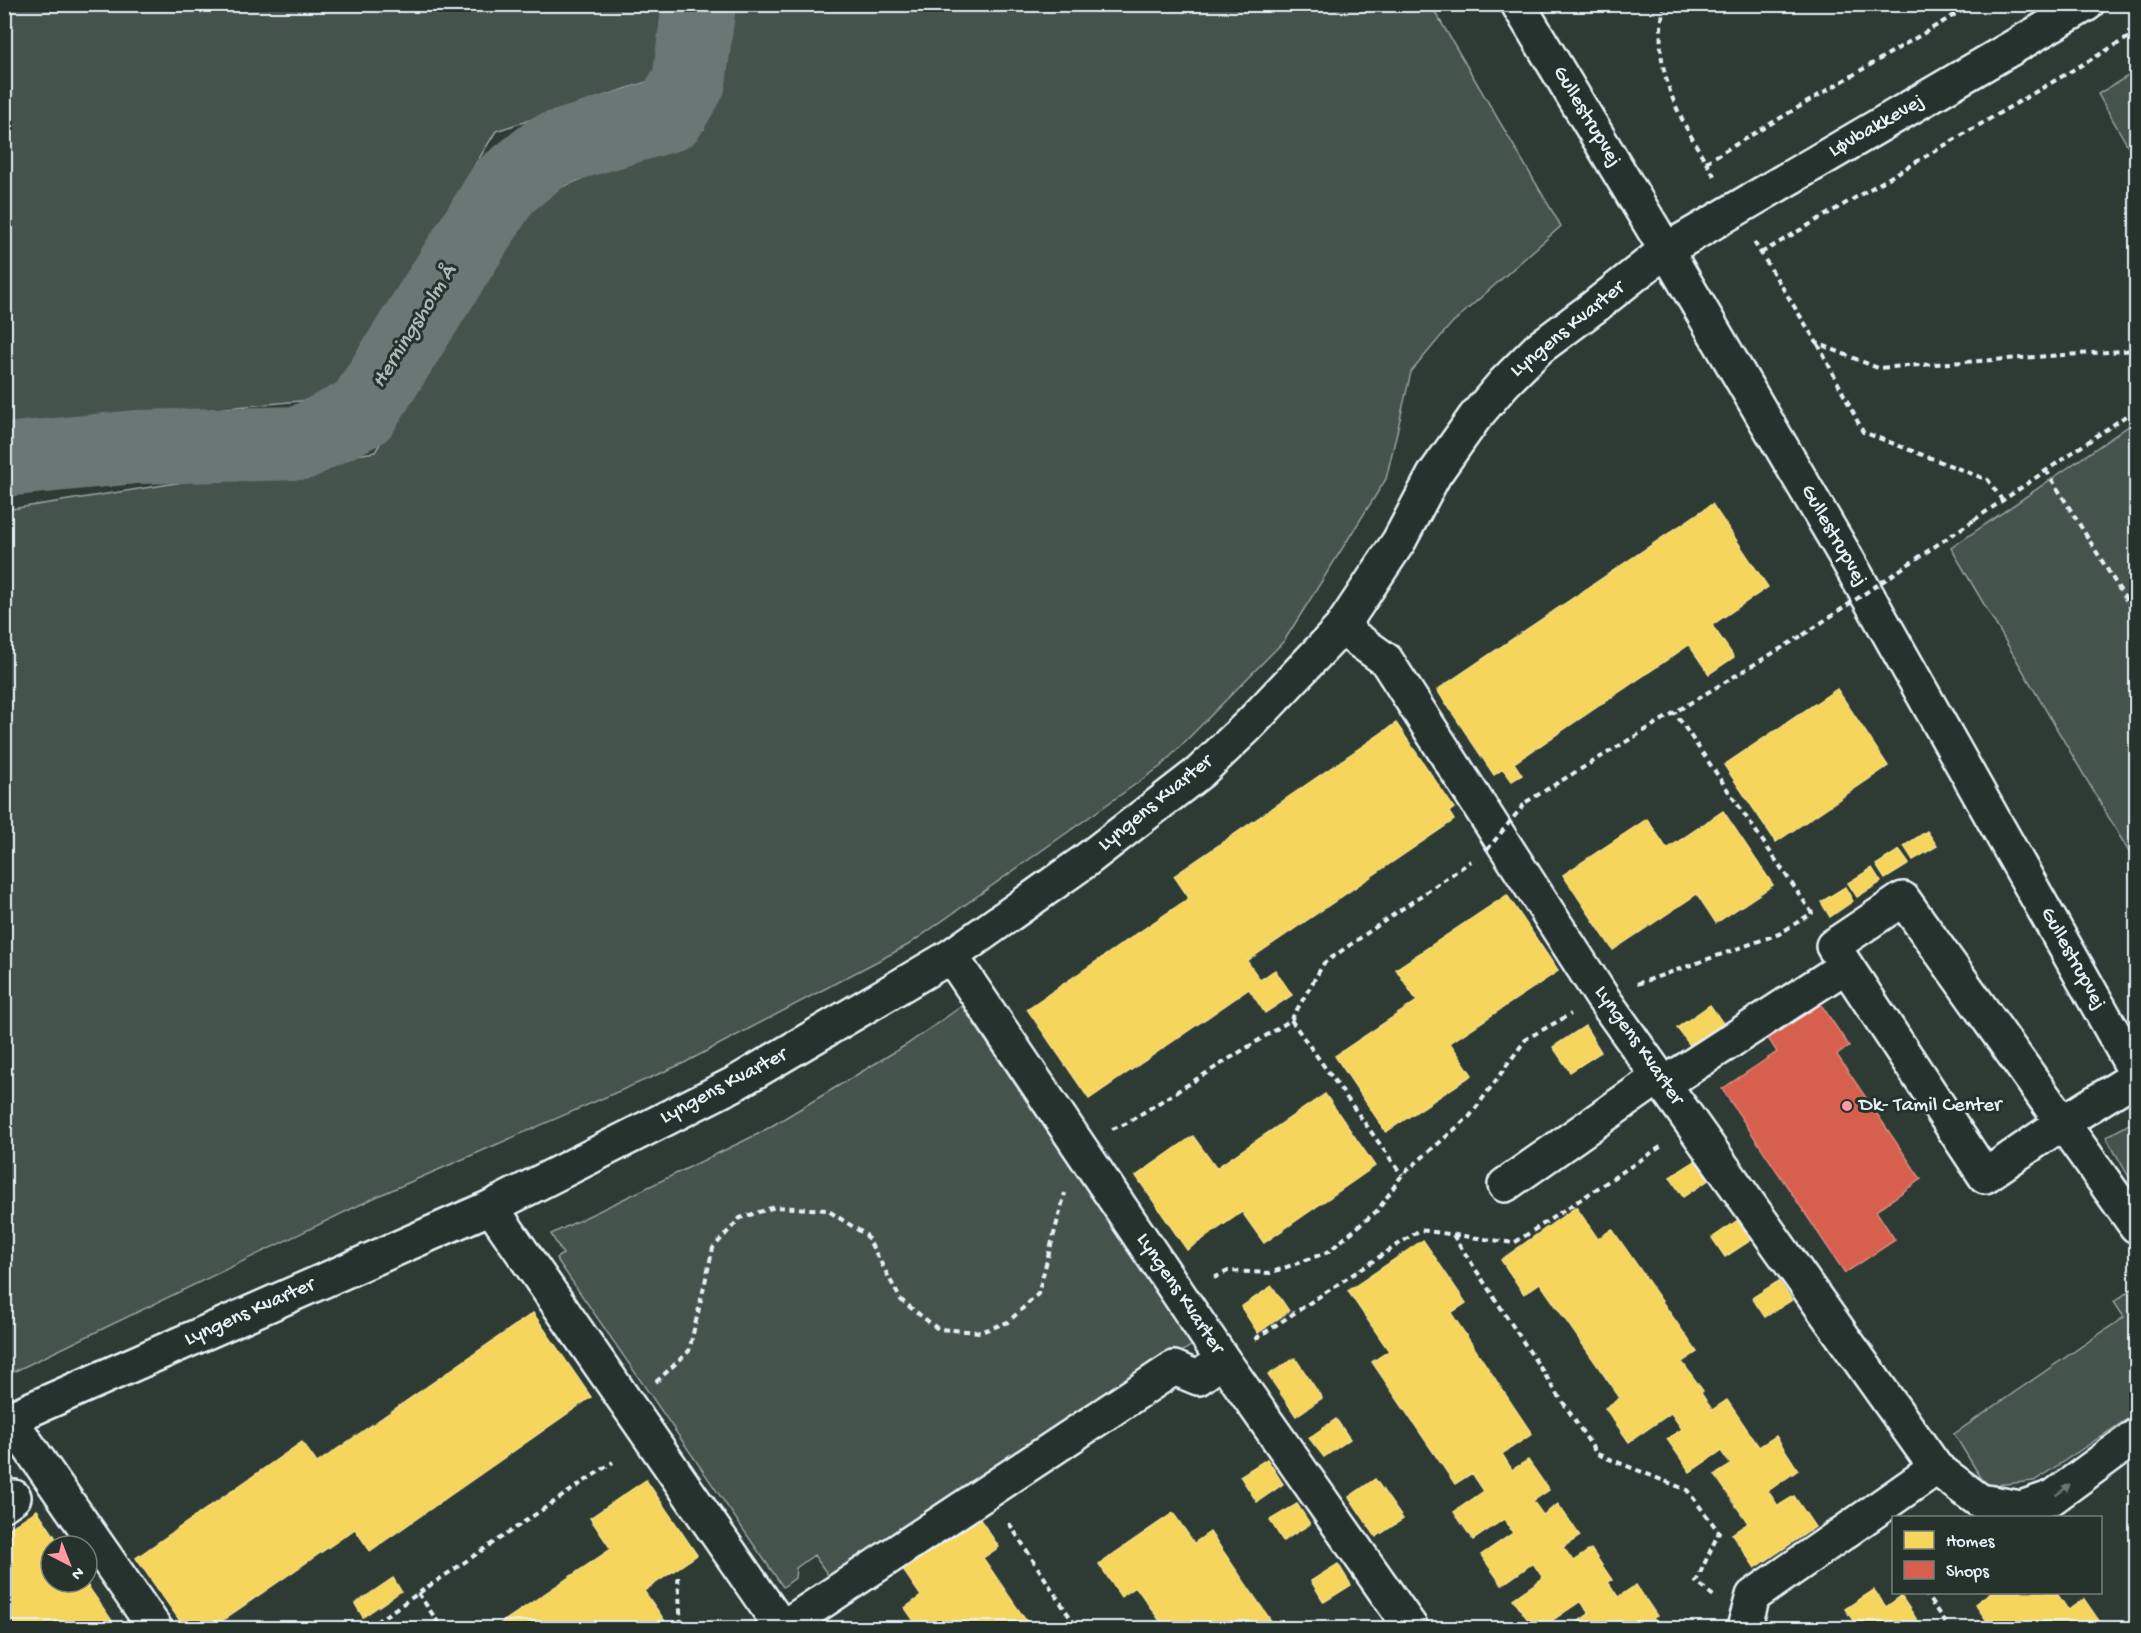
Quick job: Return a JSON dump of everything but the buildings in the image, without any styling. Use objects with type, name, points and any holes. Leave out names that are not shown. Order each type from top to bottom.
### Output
[{"type":"street","name":"Gullestrupvej","points":[[1518,4],[1666,250],[1847,559],[2136,1075]]},
{"type":"street","name":"Løvbakkevej","points":[[1666,250],[2087,4]]},
{"type":"street","name":"Lyngens Kvarter","points":[[154,1629],[7,1420],[491,1207],[734,1084],[951,956],[1085,861],[1200,772],[1248,726],[1341,628],[1399,541],[1434,475],[1475,417],[1504,382],[1539,348],[1666,250]]},
{"type":"street","name":"Lyngens Kvarter","points":[[1341,628],[1386,660],[1602,997],[1936,1468],[1980,1501],[2021,1508],[2053,1497],[2136,1436]]},
{"type":"street","points":[[2136,1075],[2062,1123],[1984,1176],[1833,946],[1903,899],[2062,1123],[2136,1226]]},
{"type":"street","name":"Lyngens Kvarter","points":[[951,956],[1223,1360],[1411,1629]]},
{"type":"street","points":[[1505,1185],[1661,1081],[1846,966]]},
{"type":"street","points":[[491,1207],[782,1628],[1174,1368],[1198,1378],[1223,1360]]},
{"type":"street","points":[[1745,1625],[1753,1596],[1936,1468]]},
{"type":"path","points":[[1665,4],[1660,24],[1660,58],[1678,114],[1817,343],[1863,432],[1988,480],[2002,500]]},
{"type":"path","points":[[1706,162],[1973,4]]},
{"type":"path","points":[[1761,253],[2136,33]]},
{"type":"path","points":[[1817,343],[1878,368],[2136,350]]},
{"type":"path","points":[[1486,850],[1526,802],[1803,635],[2136,409]]},
{"type":"path","points":[[2046,470],[2136,616]]},
{"type":"path","points":[[1179,1295],[1228,1271],[1270,1273],[1328,1252],[1378,1210],[1402,1175],[1470,1116],[1526,1039],[1602,997],[1779,934],[1812,912],[1675,713]]},
{"type":"path","points":[[629,1406],[689,1351],[713,1248],[740,1218],[775,1208],[826,1210],[866,1235],[901,1300],[938,1329],[981,1332],[1008,1322],[1038,1294],[1077,1143],[1125,1124],[1291,1020],[1324,963],[1477,857]]},
{"type":"path","points":[[1291,1020],[1402,1175]]},
{"type":"path","points":[[1223,1360],[1420,1230],[1514,1243],[1693,1126]]},
{"type":"path","points":[[1452,1234],[1597,1454],[1687,1490],[1719,1532],[1696,1582],[1745,1625]]},
{"type":"path","points":[[367,1629],[613,1462]]},
{"type":"path","points":[[989,1492],[1077,1629]]},
{"type":"path","points":[[678,1577],[681,1629]]},
{"type":"path","points":[[418,1593],[442,1629]]},
{"type":"path","points":[[1925,1594],[1950,1629]]},
{"type":"shaded area","points":[[5,4],[668,5],[656,79],[496,131],[332,398],[5,429]]},
{"type":"shaded area","points":[[718,5],[1431,5],[1561,226],[1451,324],[1411,372],[1386,479],[1284,641],[1160,767],[908,945],[684,1063],[378,1196],[5,1376],[5,510],[375,452],[525,202],[704,129]]},
{"type":"shaded area","points":[[2136,71],[2136,160],[2098,94]]},
{"type":"shaded area","points":[[2136,421],[2136,864],[1951,548]]},
{"type":"shaded area","points":[[962,1006],[1192,1345],[835,1585],[814,1555],[796,1568],[795,1578],[783,1587],[556,1258],[563,1254],[551,1234],[760,1133],[906,1045]]},
{"type":"shaded area","points":[[2131,1123],[2136,1132],[2136,1189],[2106,1137]]},
{"type":"shaded area","points":[[2136,1286],[2136,1413],[2034,1481],[1986,1486],[1954,1434],[2124,1317],[2114,1302]]},
{"type":"waterway","name":"Herningsholm Å","points":[[4,460],[136,447],[301,443],[362,412],[505,186],[550,150],[669,115],[689,82],[699,4]]},
{"type":"place","name":"Dk- Tamil Center","points":[[1847,1106]]}]
